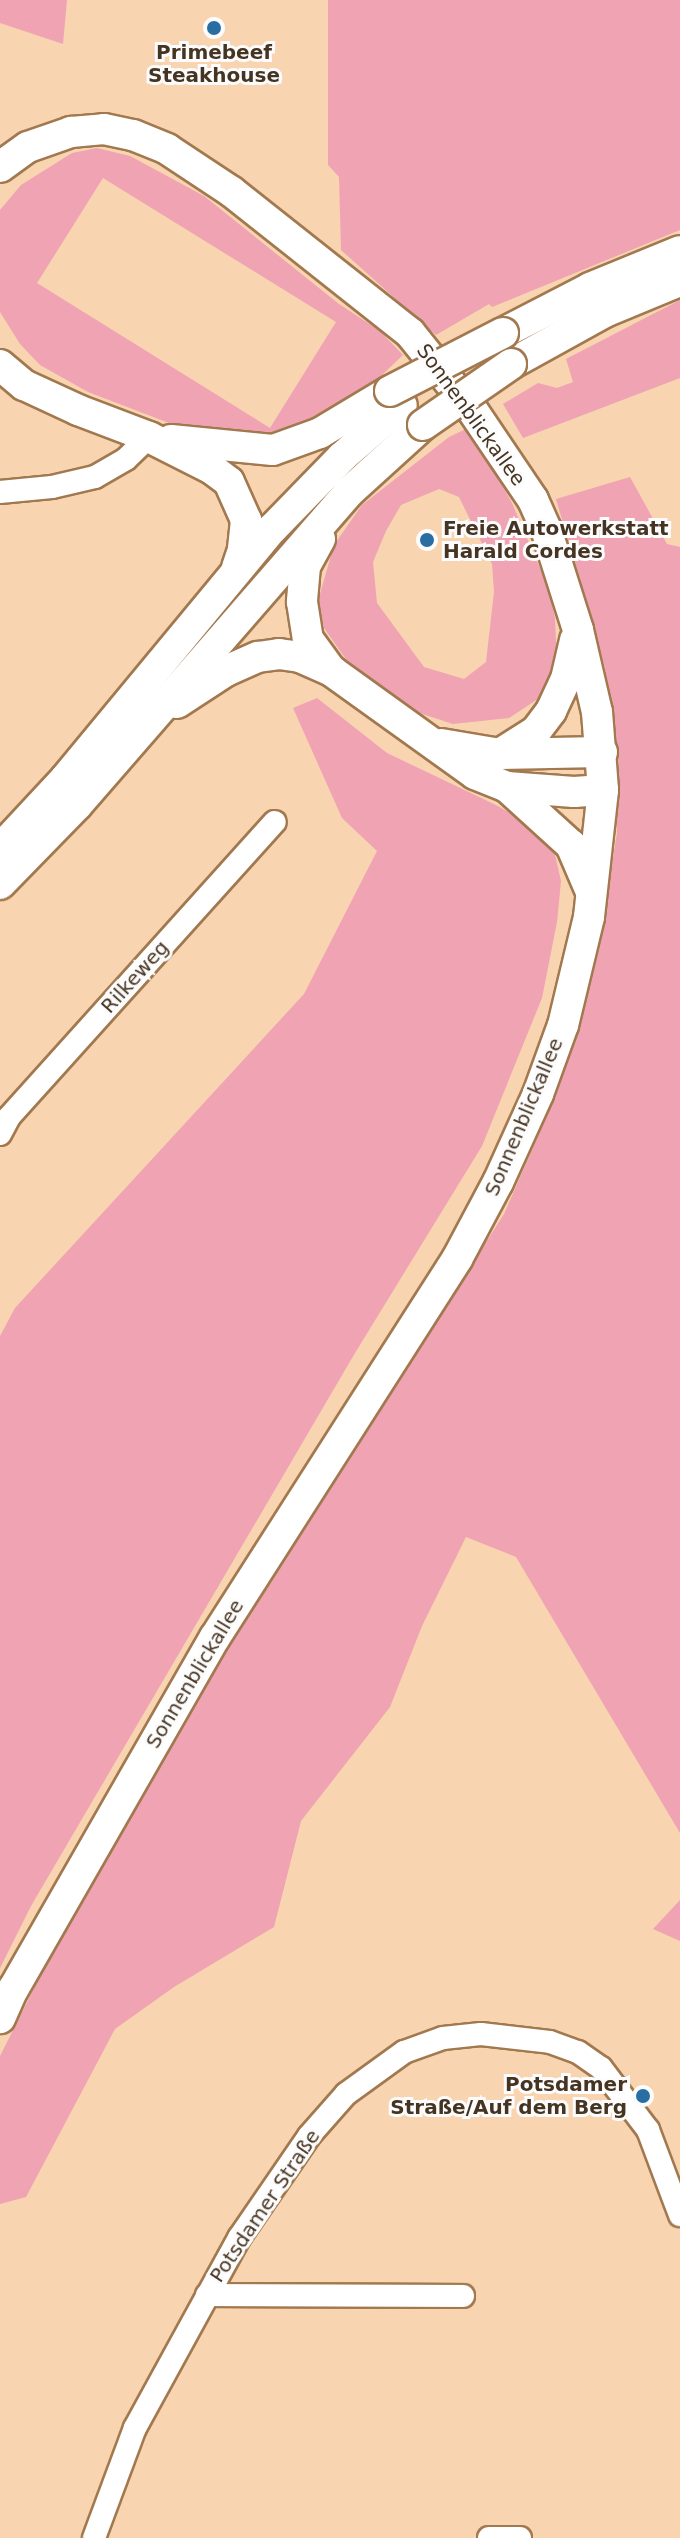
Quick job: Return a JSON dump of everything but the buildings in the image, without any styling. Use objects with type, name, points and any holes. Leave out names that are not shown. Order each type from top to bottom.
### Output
[{"type":"main road","name":"Sonnenblickallee","points":[[0,167],[28,147],[71,132],[104,129],[133,135],[196,165],[410,333],[473,411],[533,500],[547,532],[578,630],[597,712],[603,790],[592,893],[563,1025],[538,1094],[478,1221],[457,1259],[215,1637],[13,1989],[0,2018]]},
{"type":"main road","points":[[0,849],[65,779],[236,569],[317,482],[405,407],[503,333],[590,288],[680,251]]},
{"type":"main road","points":[[149,437],[273,450],[405,407],[511,364],[605,312],[680,281]]},
{"type":"main road","points":[[0,365],[24,385],[149,437],[212,469],[229,482],[246,520],[243,550],[236,569]]},
{"type":"main road","points":[[333,672],[308,639],[302,580],[310,556],[405,407]]},
{"type":"main road","points":[[0,884],[77,805],[144,724],[349,492]]},
{"type":"main road","points":[[500,754],[536,731],[551,711],[566,679],[578,630]]},
{"type":"main road","points":[[144,724],[226,671],[258,657],[279,654],[300,657],[333,672],[475,774],[507,787],[574,792],[603,790]]},
{"type":"main road","points":[[431,742],[461,750],[500,754],[602,752]]},
{"type":"main road","points":[[507,787],[571,845],[592,893]]},
{"type":"street","points":[[0,492],[52,487],[95,477],[126,459],[149,437]]},
{"type":"street","name":"Rilkeweg","points":[[0,1134],[9,1117],[275,822]]},
{"type":"street","name":"Potsdamer Straße","points":[[94,2538],[135,2428],[239,2238],[309,2136],[346,2094],[393,2058],[443,2038],[481,2034],[550,2042],[578,2052],[601,2068],[648,2130],[680,2215]]},
{"type":"street","name":"Potsdamer Straße","points":[[207,2295],[463,2296]]},
{"type":"street","points":[[489,2538],[520,2538]]},
{"type":"shaded area","points":[[0,0],[67,0],[63,44],[0,23]]},
{"type":"shaded area","points":[[328,0],[680,0],[680,230],[492,307],[489,304],[436,335],[341,250],[339,177],[328,165]]},
{"type":"shaded area","points":[[97,148],[130,156],[204,196],[339,304],[380,331],[403,355],[363,393],[338,411],[270,437],[211,432],[169,423],[88,392],[40,365],[20,344],[0,312],[0,210],[21,185],[72,153]],"holes":[[[103,178],[336,322],[270,428],[37,283]]]},
{"type":"shaded area","points":[[680,300],[680,378],[523,438],[503,404],[538,383],[557,388],[573,382],[566,359]]},
{"type":"shaded area","points":[[470,427],[512,503],[548,587],[555,618],[557,664],[544,695],[509,718],[453,724],[395,705],[350,665],[324,628],[318,601],[334,545],[362,505],[449,437]],"holes":[[[439,489],[459,497],[492,564],[494,592],[486,662],[464,679],[424,667],[377,603],[373,562],[401,505]]]},
{"type":"shaded area","points":[[630,477],[667,544],[680,547],[680,1833],[516,1557],[466,1537],[422,1626],[390,1707],[301,1821],[274,1927],[174,1987],[115,2029],[26,2197],[0,2204],[0,2056],[76,1905],[204,1685],[504,1214],[557,1093],[605,908],[617,833],[605,668],[556,499]]},
{"type":"shaded area","points":[[317,698],[387,753],[498,806],[530,825],[553,846],[561,881],[557,922],[542,998],[482,1146],[355,1353],[31,1906],[0,1968],[0,1336],[15,1308],[304,994],[377,851],[342,818],[293,708]]},
{"type":"shaded area","points":[[680,1900],[680,1941],[653,1929]]},
{"type":"place","name":"Primebeef Steakhouse","points":[[214,28]]},
{"type":"place","name":"Freie Autowerkstatt Harald Cordes","points":[[427,540]]},
{"type":"place","name":"Potsdamer Straße/Auf dem Berg","points":[[643,2096]]}]
